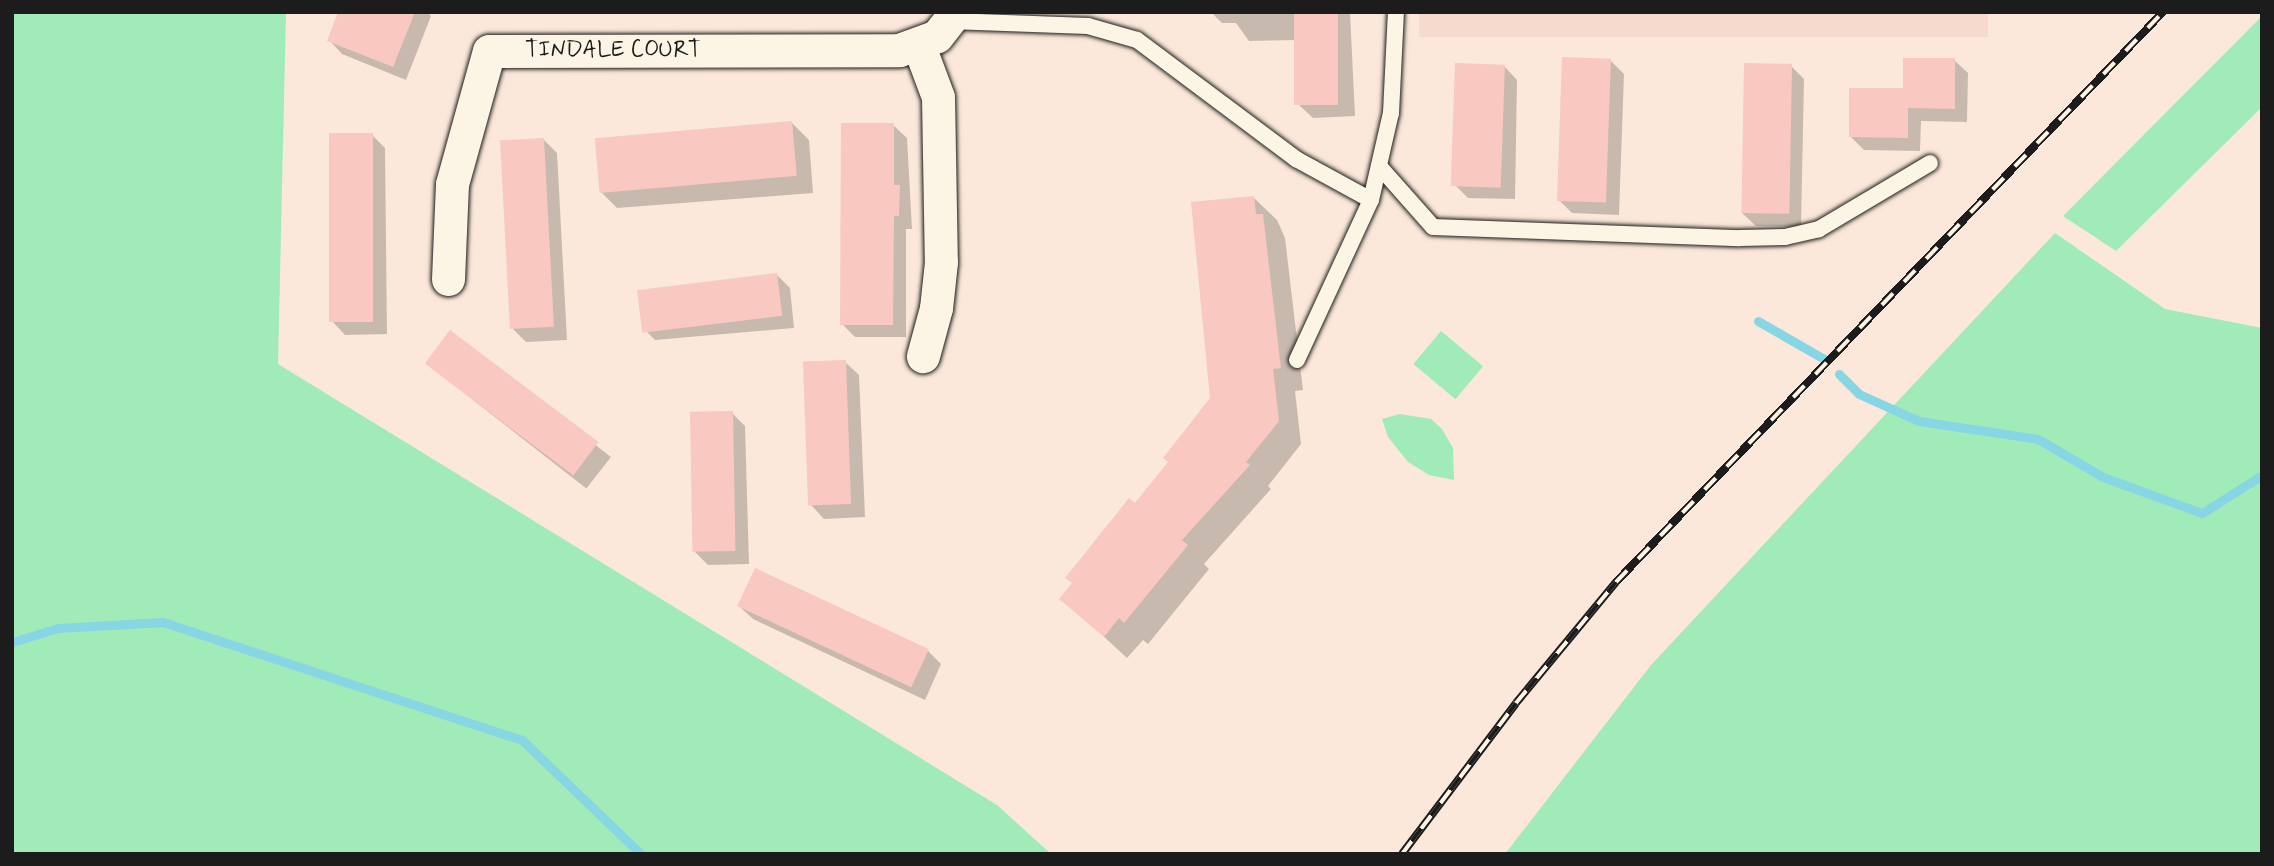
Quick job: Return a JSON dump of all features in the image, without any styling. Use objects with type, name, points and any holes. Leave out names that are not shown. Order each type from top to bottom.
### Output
[{"type":"street","points":[[923,356],[936,308],[941,248],[938,97],[919,46],[953,17]]},
{"type":"street","name":"TINDALE COURT","points":[[448,279],[452,184],[489,51],[886,50],[919,46]]},
{"type":"lane","points":[[1297,360],[1371,200],[1391,113],[1396,12]]},
{"type":"lane","points":[[953,17],[1088,26],[1137,40],[1296,159],[1371,200]]},
{"type":"lane","points":[[1379,166],[1433,227],[1740,238],[1785,237],[1819,229],[1930,163]]},
{"type":"shaded area","points":[[1419,12],[1988,12],[1988,37],[1419,37]]},
{"type":"green space","points":[[12,12],[286,12],[278,364],[997,805],[1051,854],[12,854]]},
{"type":"green space","points":[[2262,16],[2262,107],[2116,251],[2063,216]]},
{"type":"green space","points":[[2055,233],[2165,309],[2262,328],[2262,854],[1505,854],[1651,665]]},
{"type":"green space","points":[[1441,331],[1483,366],[1455,399],[1413,364]]},
{"type":"green space","points":[[1400,414],[1431,419],[1442,429],[1453,448],[1454,480],[1429,475],[1408,462],[1388,437],[1382,419]]},
{"type":"building","points":[[338,12],[415,12],[393,67],[327,41]]},
{"type":"building","points":[[1294,12],[1338,12],[1338,105],[1294,105]]},
{"type":"building","points":[[1562,57],[1611,59],[1606,203],[1557,201]]},
{"type":"building","points":[[1903,58],[1955,58],[1955,109],[1908,108],[1908,138],[1849,137],[1849,88],[1903,88]]},
{"type":"building","points":[[1455,63],[1505,65],[1501,188],[1451,186]]},
{"type":"building","points":[[1744,63],[1792,64],[1789,214],[1741,213]]},
{"type":"building","points":[[792,121],[797,176],[600,193],[595,138]]},
{"type":"building","points":[[841,123],[894,123],[894,185],[900,185],[899,216],[894,216],[893,325],[840,325]]},
{"type":"building","points":[[329,133],[373,133],[373,322],[329,322]]},
{"type":"building","points":[[544,138],[554,327],[510,329],[500,140]]},
{"type":"building","points":[[1254,196],[1256,214],[1263,214],[1281,368],[1273,369],[1279,421],[1246,462],[1250,465],[1182,540],[1188,545],[1124,623],[1119,618],[1104,637],[1059,599],[1072,583],[1065,578],[1129,498],[1135,503],[1168,462],[1163,458],[1210,398],[1191,202]]},
{"type":"building","points":[[777,273],[782,316],[642,333],[637,290]]},
{"type":"building","points":[[450,330],[599,442],[573,475],[425,364]]},
{"type":"building","points":[[846,360],[851,504],[808,505],[803,362]]},
{"type":"building","points":[[733,411],[735,551],[692,552],[690,412]]},
{"type":"building","points":[[755,568],[929,649],[911,687],[737,606]]},
{"type":"waterway","points":[[1758,321],[1824,359]]},
{"type":"waterway","points":[[1839,374],[1859,394],[1919,421],[2038,439],[2103,477],[2202,513],[2259,477],[2262,479]]},
{"type":"waterway","points":[[12,642],[58,628],[163,622],[522,740],[641,854]]},
{"type":"railway","points":[[1402,854],[1516,703],[1616,582],[2163,12]]}]
